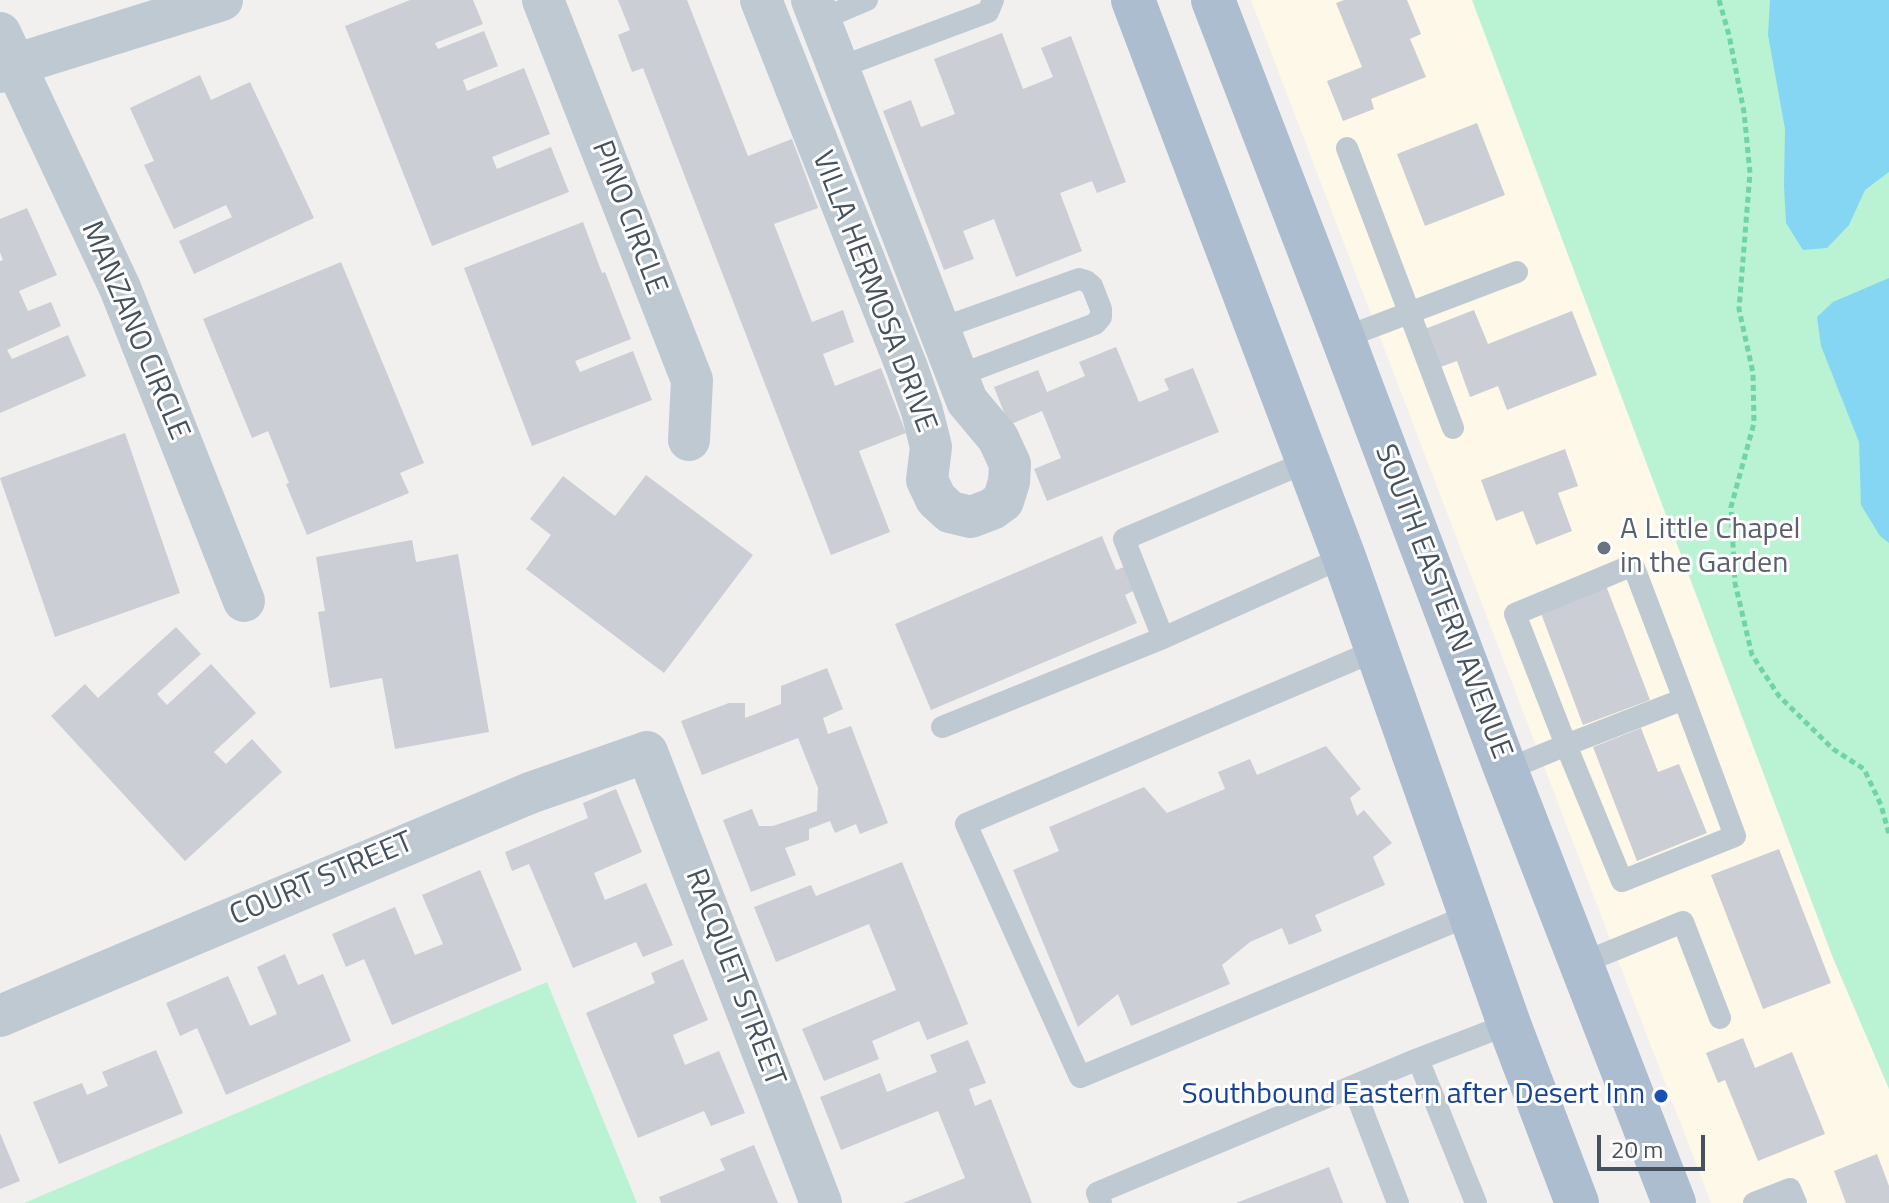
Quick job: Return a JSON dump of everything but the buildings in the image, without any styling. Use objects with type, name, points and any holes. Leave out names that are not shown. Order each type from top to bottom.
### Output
[{"type":"main road","points":[[1133,0],[1309,461],[1509,1024],[1577,1203]]},
{"type":"main road","name":"SOUTH EASTERN AVENUE","points":[[1213,0],[1674,1203]]},
{"type":"street","points":[[5,57],[222,0]]},
{"type":"street","name":"PINO CIRCLE","points":[[543,0],[692,380],[689,440]]},
{"type":"street","name":"VILLA HERMOSA DRIVE","points":[[761,0],[814,42],[934,357]]},
{"type":"street","name":"VILLA HERMOSA DRIVE","points":[[814,42],[934,357]]},
{"type":"street","name":"MANZANO CIRCLE","points":[[5,57],[120,288],[244,601]]},
{"type":"street","name":"COURT STREET","points":[[0,1016],[530,793],[647,752]]},
{"type":"street","name":"RACQUET STREET","points":[[647,752],[821,1203]]},
{"type":"lane","points":[[814,42],[867,0]]},
{"type":"lane","points":[[814,42],[988,12],[993,0]]},
{"type":"lane","points":[[1347,148],[1453,428]]},
{"type":"lane","points":[[1343,338],[1517,272]]},
{"type":"lane","points":[[1079,279],[1092,286],[1101,309],[1101,317],[1095,324],[934,357],[1079,279]]},
{"type":"lane","points":[[1163,638],[1124,539],[1309,461]]},
{"type":"lane","points":[[942,727],[1163,638],[1344,557]]},
{"type":"lane","points":[[1633,565],[1735,836],[1622,881],[1566,745],[1515,614],[1633,565]]},
{"type":"lane","points":[[1377,650],[966,824],[1080,1077],[1470,915]]},
{"type":"lane","points":[[1506,770],[1684,699]]},
{"type":"lane","points":[[1582,963],[1683,922],[1720,1018]]},
{"type":"lane","points":[[1101,1203],[1097,1193],[1509,1024]]},
{"type":"lane","points":[[1418,1059],[1476,1203]]},
{"type":"lane","points":[[1353,1086],[1398,1203]]},
{"type":"lane","points":[[1754,1203],[1790,1189],[1796,1203]]},
{"type":"path","points":[[1719,0],[1744,112],[1750,173],[1739,309],[1753,373],[1754,423],[1731,507],[1735,583],[1752,655],[1779,696],[1833,749],[1864,769],[1881,805],[1889,834]]},
{"type":"shaded area","points":[[1251,0],[1472,0],[1833,958],[1889,1089],[1889,1203],[1711,1203]]},
{"type":"green space","points":[[1472,0],[1889,0],[1889,1089],[1833,958]]},
{"type":"green space","points":[[547,982],[637,1203],[24,1203]]},
{"type":"water","points":[[1770,0],[1889,0],[1889,172],[1865,190],[1849,225],[1827,248],[1803,250],[1786,223],[1785,129],[1768,35]]},
{"type":"water","points":[[1889,278],[1889,543],[1880,536],[1861,505],[1859,442],[1821,346],[1817,317],[1833,302]]},
{"type":"place","name":"A Little Chapel in the Garden","points":[[1604,548]]},
{"type":"place","name":"Southbound Eastern after Desert Inn","points":[[1661,1096]]}]
